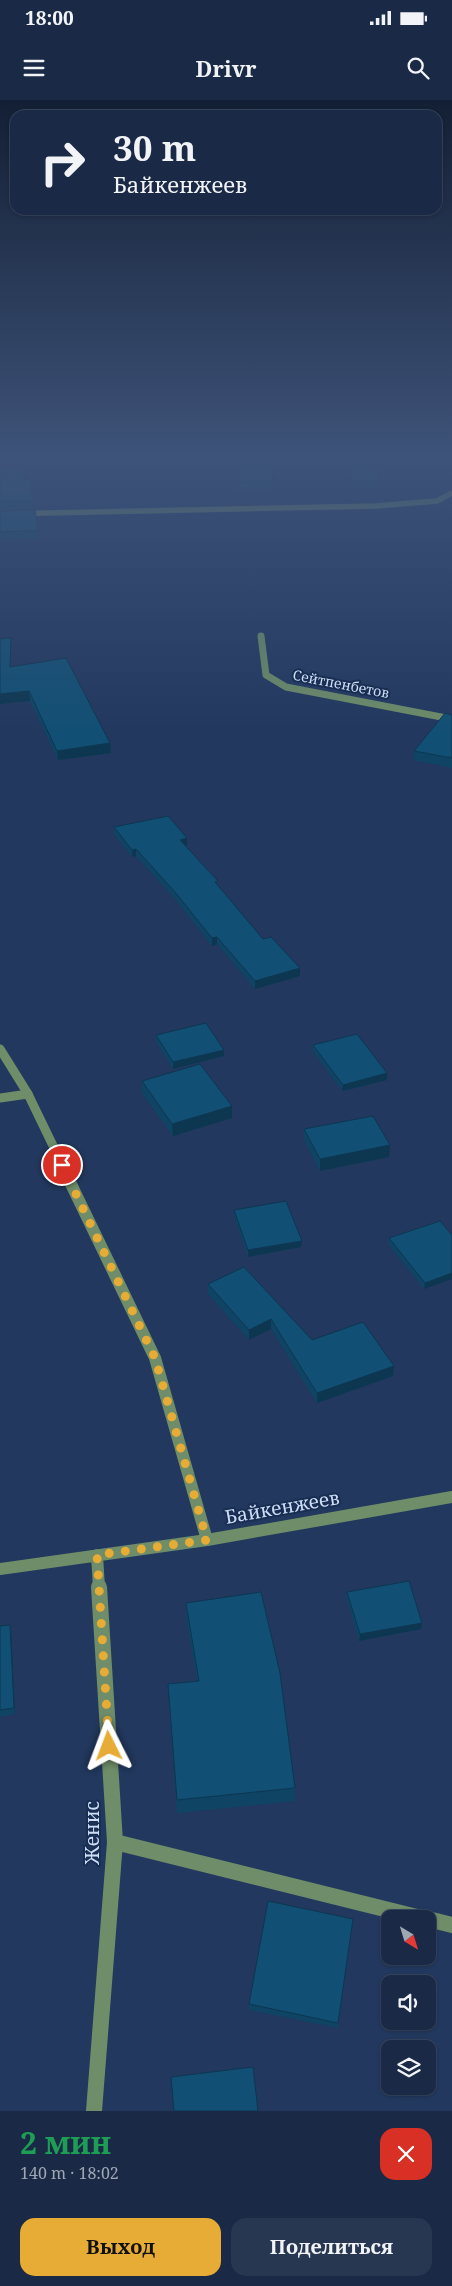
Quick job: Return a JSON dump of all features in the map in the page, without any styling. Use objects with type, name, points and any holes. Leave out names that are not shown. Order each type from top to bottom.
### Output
[{"type":"street","name":"Сейтпенбетов","points":[[261,636],[266,675],[286,686],[452,719]]},
{"type":"street","points":[[0,1049],[28,1094],[155,1358],[207,1540]]},
{"type":"street","points":[[0,1098],[28,1094]]},
{"type":"street","name":"Байкенжеев","points":[[0,1569],[207,1540],[452,1497]]},
{"type":"street","name":"Женис","points":[[94,2111],[115,1842],[97,1555]]},
{"type":"street","points":[[115,1842],[390,1910]]},
{"type":"street","points":[[436,1921],[452,1925]]},
{"type":"building","points":[[11,638],[10,667],[66,658],[110,743],[57,751],[29,691],[0,694],[0,639]]},
{"type":"building","points":[[445,713],[452,715],[452,758],[414,751]]},
{"type":"building","points":[[168,816],[187,838],[180,840],[218,881],[215,882],[263,939],[271,937],[300,968],[255,981],[217,937],[212,938],[175,892],[136,849],[132,850],[114,827]]},
{"type":"building","points":[[206,1023],[224,1050],[173,1062],[156,1035]]},
{"type":"building","points":[[357,1034],[387,1073],[343,1085],[313,1045]]},
{"type":"building","points":[[200,1064],[232,1106],[172,1124],[142,1081]]},
{"type":"building","points":[[373,1116],[390,1145],[320,1159],[304,1129]]},
{"type":"building","points":[[286,1201],[302,1241],[248,1250],[234,1210]]},
{"type":"building","points":[[440,1221],[452,1235],[452,1273],[425,1283],[389,1238]]},
{"type":"building","points":[[244,1267],[312,1340],[363,1322],[394,1366],[317,1393],[271,1319],[249,1330],[208,1284]]},
{"type":"building","points":[[409,1581],[422,1623],[360,1634],[347,1592]]},
{"type":"building","points":[[261,1592],[280,1673],[295,1788],[177,1800],[168,1684],[199,1681],[186,1603]]},
{"type":"building","points":[[10,1625],[14,1708],[0,1710],[0,1626]]},
{"type":"building","points":[[268,1901],[353,1919],[338,2023],[249,2004]]},
{"type":"building","points":[[253,2067],[258,2111],[174,2111],[171,2077]]},
{"type":"route","points":[[62,1165],[155,1358],[207,1540],[97,1555],[109,1746]]}]
